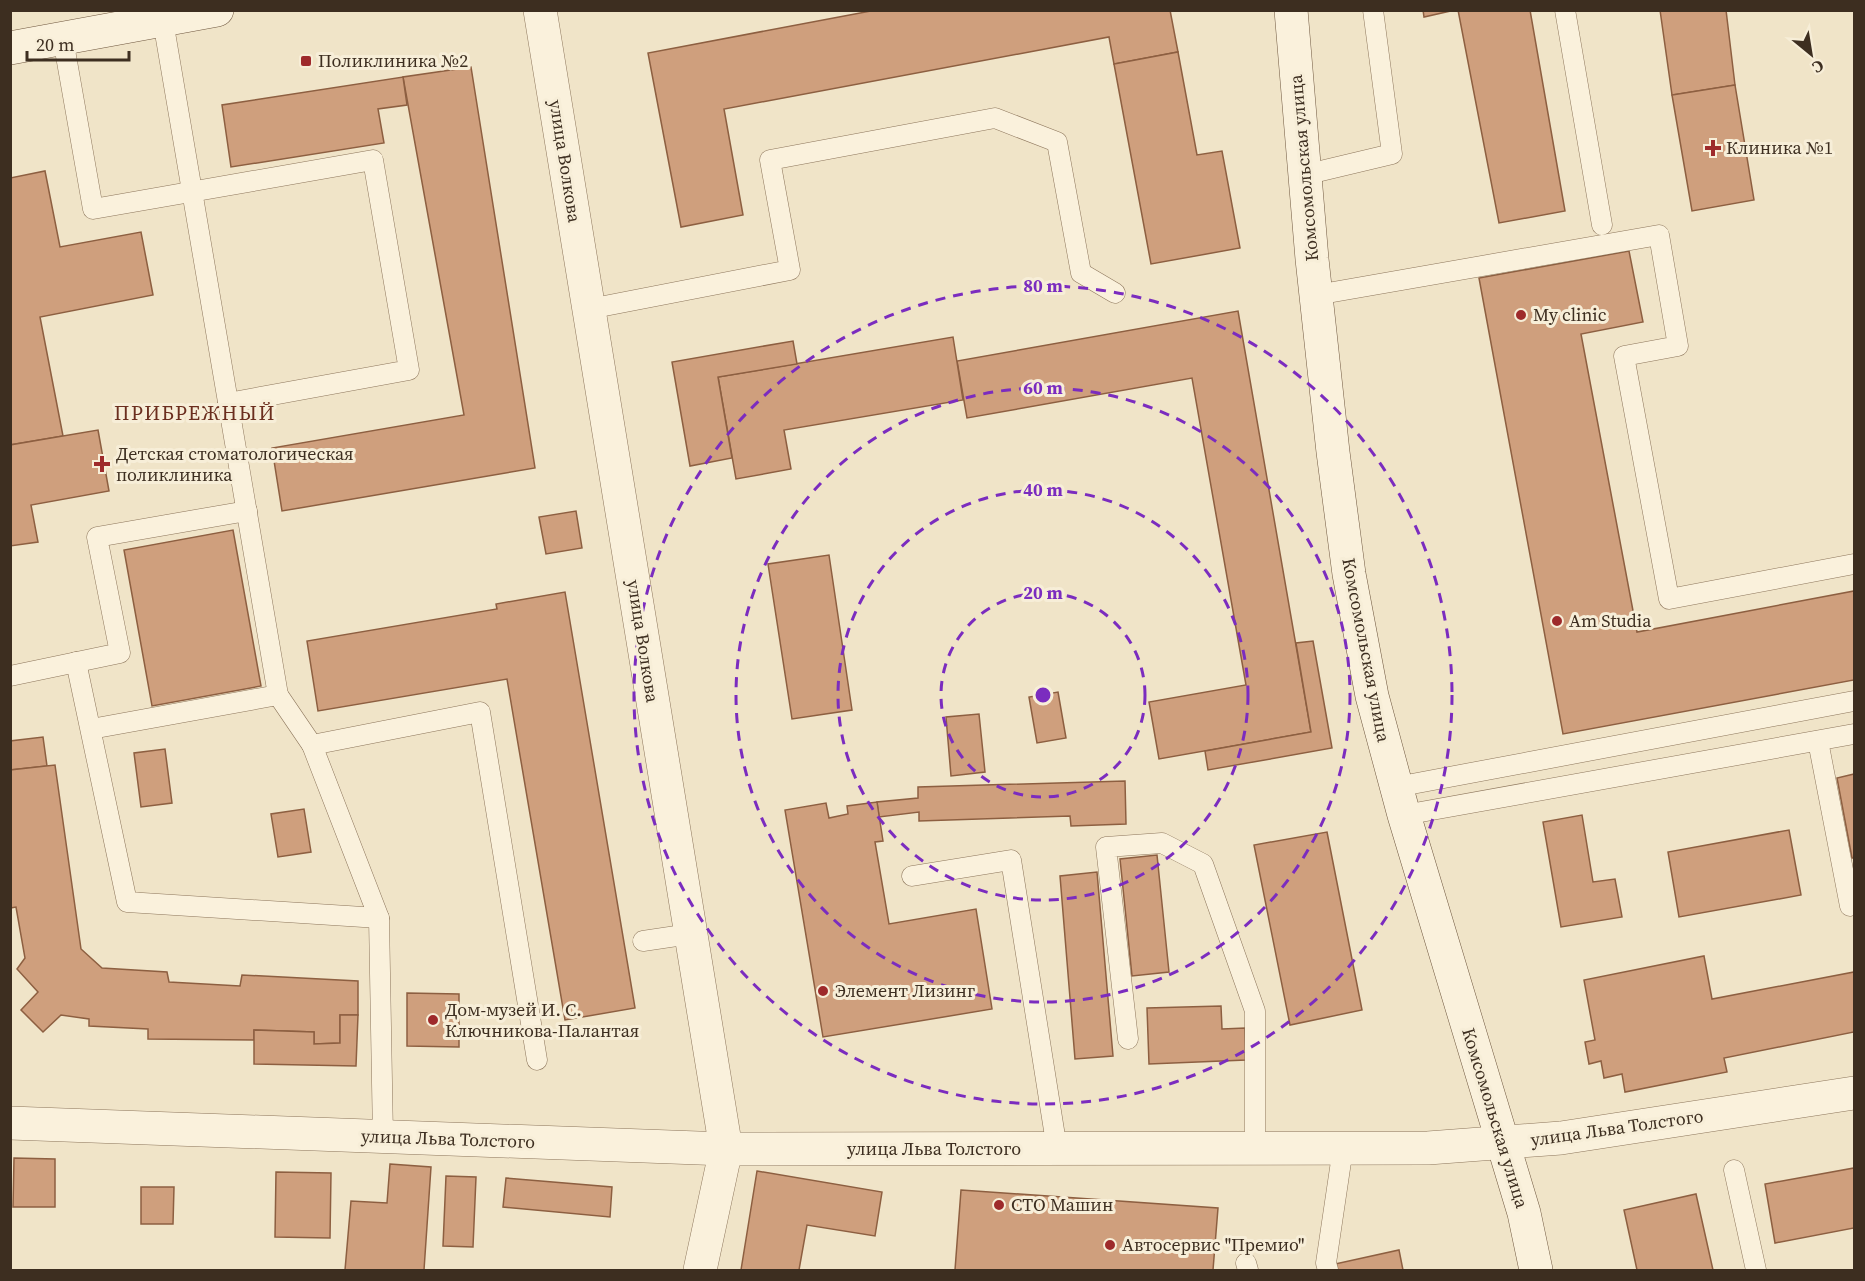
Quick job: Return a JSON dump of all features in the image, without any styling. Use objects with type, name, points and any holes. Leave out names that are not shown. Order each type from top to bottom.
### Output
[{"type":"street","points":[[10,48],[217,10]]},
{"type":"street","name":"улица Волкова","points":[[540,10],[726,1149],[700,1270]]},
{"type":"street","name":"Комсомольская улица","points":[[1291,10],[1304,175],[1333,452],[1349,574],[1372,696],[1400,801],[1524,1213],[1536,1270]]},
{"type":"street","name":"улица Льва Толстого","points":[[10,1123],[726,1149],[1428,1148],[1562,1138],[1854,1093]]},
{"type":"lane","points":[[1304,175],[1392,154],[1373,10]]},
{"type":"lane","points":[[1564,10],[1602,225]]},
{"type":"lane","points":[[163,21],[278,695],[312,745],[379,918],[382,1137]]},
{"type":"lane","points":[[63,39],[93,210],[373,160],[410,370],[228,403]]},
{"type":"lane","points":[[589,309],[790,270],[770,160],[995,118],[1058,142],[1081,273],[1115,293]]},
{"type":"lane","points":[[1316,295],[1659,235],[1678,345],[1624,356],[1669,599],[1854,564]]},
{"type":"lane","points":[[10,676],[120,653],[97,537],[247,511]]},
{"type":"lane","points":[[76,662],[127,902],[379,918]]},
{"type":"lane","points":[[91,729],[278,695]]},
{"type":"lane","points":[[1400,801],[1854,701]]},
{"type":"lane","points":[[312,745],[480,712],[537,1060]]},
{"type":"lane","points":[[1400,801],[1854,734]]},
{"type":"lane","points":[[1818,741],[1850,906]]},
{"type":"lane","points":[[1128,1039],[1106,848],[1162,843],[1203,864],[1255,1011],[1255,1148]]},
{"type":"lane","points":[[912,876],[1011,860],[1057,1149]]},
{"type":"lane","points":[[643,941],[690,934]]},
{"type":"lane","points":[[1328,1270],[1326,1263],[1343,1148]]},
{"type":"lane","points":[[1734,1170],[1756,1270]]},
{"type":"building","points":[[876,10],[1170,10],[1178,52],[1114,64],[1109,37],[724,109],[743,215],[681,227],[648,53]]},
{"type":"building","points":[[1423,10],[1455,10],[1424,17]]},
{"type":"building","points":[[1458,10],[1530,10],[1565,211],[1499,223]]},
{"type":"building","points":[[1660,10],[1726,10],[1735,85],[1672,95]]},
{"type":"building","points":[[1178,52],[1197,155],[1222,151],[1240,248],[1151,264],[1114,64]]},
{"type":"building","points":[[471,67],[535,468],[282,511],[272,448],[464,415],[403,77]]},
{"type":"building","points":[[403,77],[407,105],[378,109],[384,143],[231,167],[222,105]]},
{"type":"building","name":"Клиника №1","points":[[1735,85],[1754,200],[1692,211],[1672,95]]},
{"type":"building","points":[[45,171],[60,247],[141,232],[153,295],[40,317],[63,436],[10,445],[10,178]]},
{"type":"building","points":[[1629,251],[1643,322],[1581,334],[1637,632],[1854,591],[1854,680],[1563,734],[1479,278]]},
{"type":"building","points":[[1238,311],[1311,732],[1159,759],[1149,702],[1246,685],[1192,378],[967,418],[957,361]]},
{"type":"building","points":[[953,337],[963,400],[784,430],[791,469],[736,479],[718,377]]},
{"type":"building","points":[[793,341],[797,364],[718,377],[732,458],[690,466],[672,362]]},
{"type":"building","points":[[98,430],[109,491],[31,505],[38,542],[10,546],[10,445]]},
{"type":"building","points":[[576,511],[582,548],[546,554],[539,517]]},
{"type":"building","points":[[233,530],[261,686],[152,706],[124,550]]},
{"type":"building","points":[[829,555],[852,710],[792,719],[768,564]]},
{"type":"building","points":[[565,592],[635,1008],[565,1020],[507,679],[318,711],[307,641],[497,609],[496,604]]},
{"type":"building","points":[[1313,641],[1332,748],[1208,770],[1205,751],[1311,732],[1296,643]]},
{"type":"building","points":[[1058,692],[1066,738],[1037,743],[1029,697]]},
{"type":"building","points":[[979,714],[985,772],[951,776],[946,717]]},
{"type":"building","points":[[43,737],[47,766],[10,770],[10,741]]},
{"type":"building","points":[[165,749],[172,803],[141,807],[134,753]]},
{"type":"building","points":[[55,765],[81,949],[102,968],[167,972],[169,982],[240,986],[242,975],[358,981],[358,1015],[340,1015],[340,1043],[314,1044],[314,1032],[254,1030],[254,1040],[148,1039],[148,1029],[89,1026],[89,1019],[61,1015],[43,1032],[21,1010],[38,992],[17,969],[25,958],[16,907],[10,908],[10,770]]},
{"type":"building","points":[[1854,774],[1854,858],[1852,858],[1837,778]]},
{"type":"building","points":[[1125,781],[1126,824],[1071,826],[1070,816],[919,821],[919,812],[879,817],[877,802],[918,798],[918,787]]},
{"type":"building","points":[[877,802],[883,841],[875,842],[889,924],[976,909],[992,1009],[823,1037],[785,810],[826,803],[829,818],[848,814],[847,806]]},
{"type":"building","points":[[304,809],[311,852],[278,857],[271,814]]},
{"type":"building","points":[[1582,815],[1593,882],[1615,879],[1622,917],[1561,927],[1543,822]]},
{"type":"building","points":[[1789,830],[1801,895],[1679,917],[1668,852]]},
{"type":"building","points":[[1327,832],[1362,1010],[1290,1025],[1254,845]]},
{"type":"building","points":[[1157,855],[1169,972],[1132,976],[1120,859]]},
{"type":"building","points":[[1097,872],[1113,1056],[1075,1059],[1060,876]]},
{"type":"building","points":[[1704,956],[1712,999],[1854,972],[1854,1032],[1724,1058],[1727,1072],[1625,1092],[1622,1074],[1604,1078],[1601,1061],[1589,1064],[1585,1042],[1595,1040],[1584,980]]},
{"type":"building","name":"Дом-музей И. С. Ключникова-Палантая","points":[[407,993],[459,994],[459,1047],[407,1046]]},
{"type":"building","points":[[1221,1006],[1222,1029],[1245,1028],[1246,1060],[1149,1064],[1147,1008]]},
{"type":"building","points":[[340,1015],[358,1015],[356,1066],[254,1064],[254,1030],[314,1032],[314,1044],[340,1043]]},
{"type":"building","points":[[14,1158],[55,1159],[55,1207],[13,1207]]},
{"type":"building","points":[[390,1164],[431,1167],[424,1270],[345,1270],[351,1201],[387,1203]]},
{"type":"building","points":[[1854,1168],[1854,1228],[1775,1243],[1765,1184]]},
{"type":"building","points":[[757,1171],[882,1192],[875,1236],[807,1225],[799,1270],[741,1270]]},
{"type":"building","points":[[276,1172],[331,1173],[330,1238],[275,1237]]},
{"type":"building","points":[[446,1176],[476,1177],[473,1247],[443,1246]]},
{"type":"building","points":[[506,1178],[612,1187],[610,1217],[503,1207]]},
{"type":"building","points":[[141,1187],[174,1187],[173,1224],[141,1224]]},
{"type":"building","points":[[961,1190],[1218,1208],[1213,1270],[955,1270]]},
{"type":"building","points":[[1696,1194],[1713,1270],[1637,1270],[1624,1210]]},
{"type":"building","points":[[1399,1250],[1403,1270],[1337,1270],[1335,1264]]},
{"type":"place","name":"Поликлиника №2","points":[[306,61]]},
{"type":"place","name":"Клиника №1","points":[[1713,148]]},
{"type":"place","name":"My clinic","points":[[1521,315]]},
{"type":"place","name":"Детская стоматологическая поликлиника","points":[[102,464]]},
{"type":"place","name":"Am Studia","points":[[1557,621]]},
{"type":"place","name":"Элемент Лизинг","points":[[823,991]]},
{"type":"place","name":"Дом-музей И. С. Ключникова-Палантая","points":[[433,1020]]},
{"type":"place","name":"СТО Машин","points":[[999,1205]]},
{"type":"place","name":"Автосервис \"Премио\"","points":[[1110,1245]]},
{"type":"district","name":"ПРИБРЕЖНЫЙ","points":[[195,413]]}]
